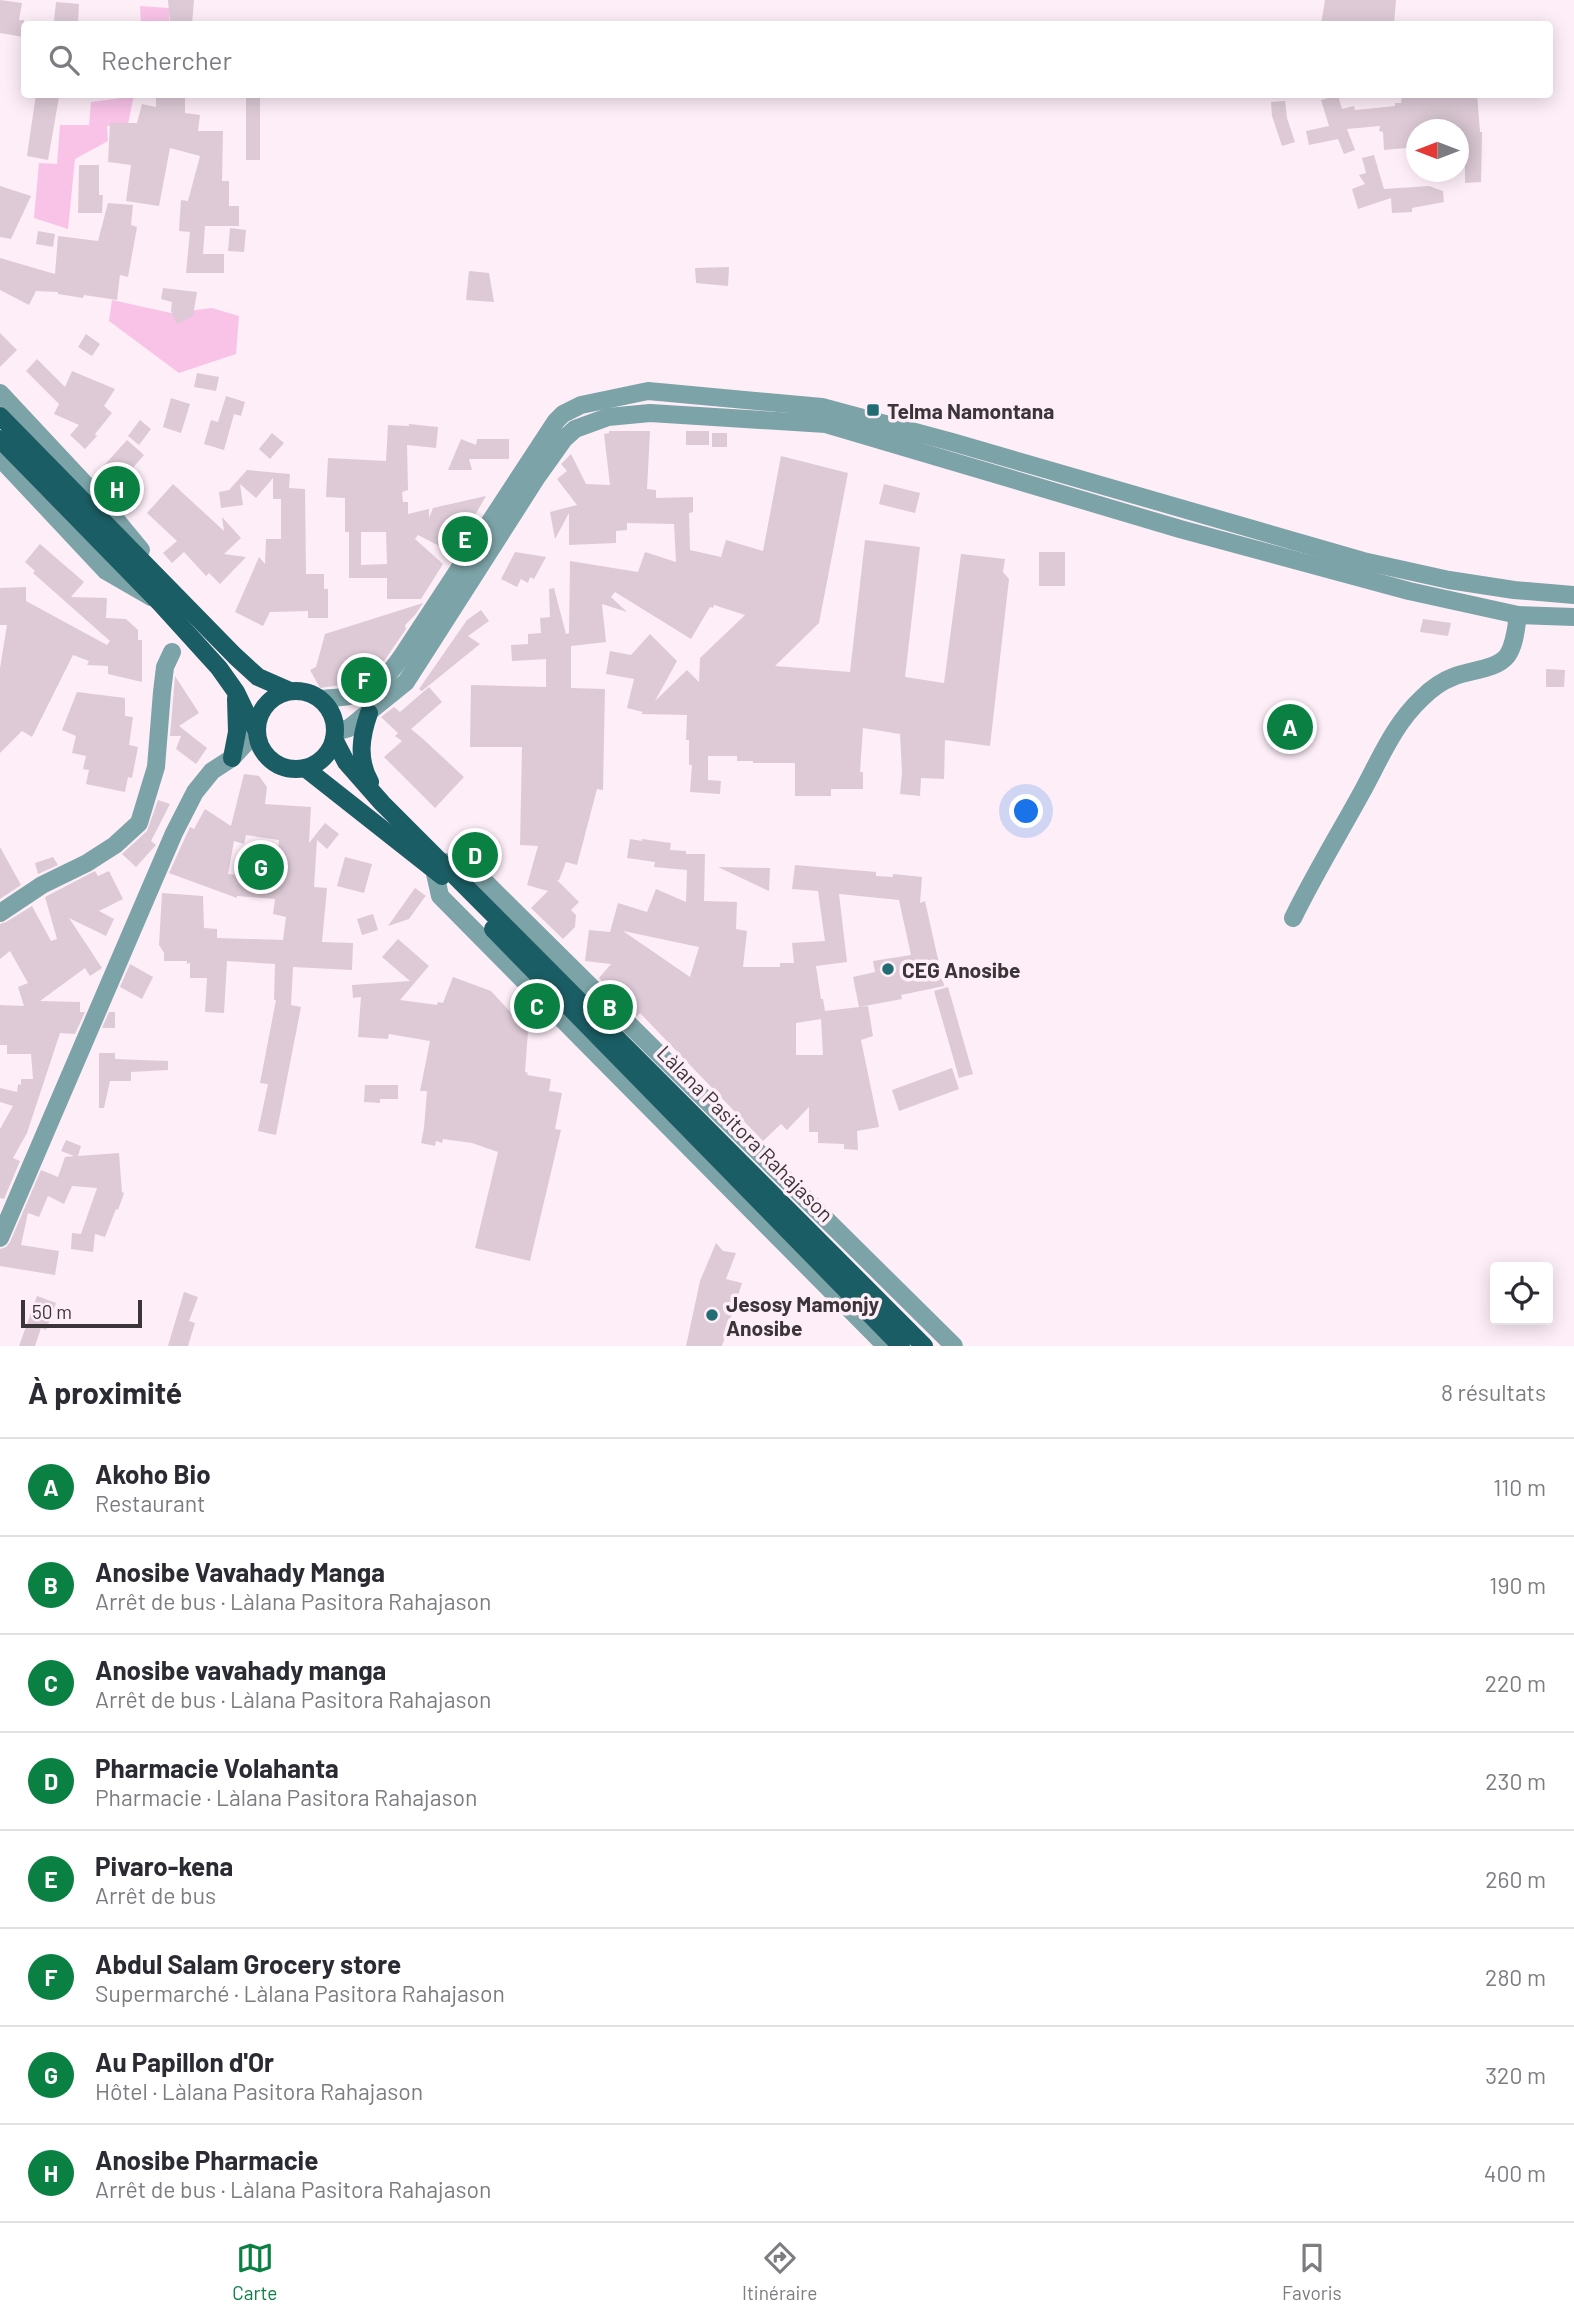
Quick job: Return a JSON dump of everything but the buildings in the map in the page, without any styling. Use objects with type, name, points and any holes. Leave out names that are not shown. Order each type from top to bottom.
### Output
[{"type":"main road","points":[[0,416],[164,596],[236,692],[257,731],[260,745],[268,756],[278,764],[305,768],[318,762],[328,752],[334,736],[334,720],[321,699],[310,693],[290,691],[258,677],[164,596],[0,439]]},
{"type":"main road","points":[[257,731],[264,707],[280,694],[290,691]]},
{"type":"main road","points":[[232,758],[237,732],[236,692]]},
{"type":"main road","points":[[369,713],[362,733],[361,756],[366,776],[382,803]]},
{"type":"main road","name":"Làlana Pasitora Rahajason","points":[[334,736],[346,762],[438,865],[901,1346]]},
{"type":"main road","name":"Làlana Pasitora Rahajason","points":[[305,768],[438,865],[924,1346]]},
{"type":"street","points":[[321,699],[353,697],[366,693],[385,679],[563,414],[581,405],[648,391],[822,407],[1363,561],[1449,580],[1514,590],[1574,595]]},
{"type":"street","points":[[0,393],[99,499],[149,560],[164,596]]},
{"type":"street","points":[[334,736],[349,728],[407,682],[564,439],[575,429],[608,417],[650,412],[826,424],[1180,530],[1409,591],[1518,615],[1574,617]]},
{"type":"street","points":[[0,458],[106,571],[164,596]]},
{"type":"street","points":[[1293,918],[1390,737],[1421,698],[1436,687],[1452,677],[1494,665],[1507,657],[1515,636],[1518,615]]},
{"type":"street","points":[[0,913],[42,885],[87,863],[115,845],[139,823],[156,767],[165,667],[172,652]]},
{"type":"street","points":[[0,1238],[174,833],[195,792],[212,771],[232,758],[257,731]]},
{"type":"street","points":[[886,1346],[440,895],[438,865],[468,864],[954,1346]]},
{"type":"shaded area","points":[[140,6],[169,8],[169,21],[141,21]]},
{"type":"shaded area","points":[[133,98],[128,124],[107,126],[108,141],[75,159],[68,229],[34,218],[39,163],[57,164],[60,125],[89,125],[91,102]]},
{"type":"shaded area","points":[[112,300],[171,313],[212,308],[239,316],[236,354],[179,373],[109,321]]},
{"type":"place","name":"Telma Namontana","points":[[873,410]]},
{"type":"place","name":"Anosibe Pharmacie","points":[[117,489]]},
{"type":"place","name":"Pivaro-kena","points":[[465,539]]},
{"type":"place","name":"Abdul Salam Grocery store","points":[[364,680]]},
{"type":"place","name":"Akoho Bio","points":[[1290,727]]},
{"type":"place","name":"Pharmacie Volahanta","points":[[475,855]]},
{"type":"place","name":"Au Papillon d'Or","points":[[261,867]]},
{"type":"place","name":"CEG Anosibe","points":[[888,969]]},
{"type":"place","name":"Anosibe vavahady manga","points":[[537,1006]]},
{"type":"place","name":"Anosibe Vavahady Manga","points":[[610,1007]]},
{"type":"place","name":"Jesosy Mamonjy Anosibe","points":[[712,1315]]}]
